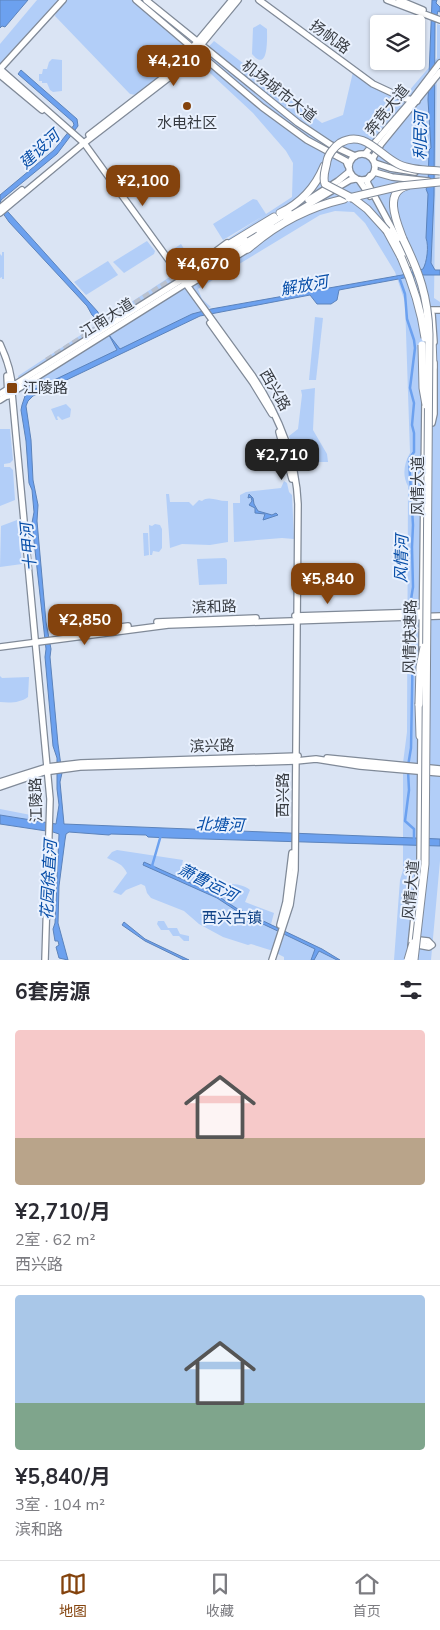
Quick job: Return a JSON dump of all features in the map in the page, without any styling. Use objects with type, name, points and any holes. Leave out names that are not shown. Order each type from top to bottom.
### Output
[{"type":"highway","points":[[229,256],[245,248],[275,216],[297,202],[312,189],[328,156],[342,142],[362,140],[372,144],[398,164],[438,172]]},
{"type":"highway","name":"风情快速路","points":[[328,156],[323,177],[325,184],[367,209],[387,231],[412,282],[420,308],[426,352],[422,859],[415,942],[411,960]]},
{"type":"highway","points":[[224,249],[319,205],[400,186],[438,182]]},
{"type":"highway","name":"风情快速路","points":[[411,960],[425,864],[430,423],[427,309],[418,271],[403,238],[394,210],[394,199],[403,187],[438,182]]},
{"type":"highway","points":[[245,248],[261,231]]},
{"type":"highway","points":[[425,314],[421,332],[423,388],[426,406]]},
{"type":"highway","points":[[425,314],[431,326],[433,367],[430,423]]},
{"type":"highway","points":[[420,736],[420,667],[424,644]]},
{"type":"highway","points":[[427,666],[430,688],[427,743]]},
{"type":"main road","points":[[0,69],[63,0]]},
{"type":"main road","name":"机场城市大道","points":[[136,0],[262,107],[307,140],[346,161],[349,169]]},
{"type":"main road","name":"机场城市大道","points":[[146,0],[298,123],[331,145],[355,156]]},
{"type":"main road","points":[[200,44],[232,0]]},
{"type":"main road","points":[[2,210],[195,50],[238,0]]},
{"type":"main road","name":"扬帆路","points":[[259,0],[373,84],[388,92],[414,100]]},
{"type":"main road","points":[[264,0],[377,85],[414,100]]},
{"type":"main road","points":[[387,0],[439,18]]},
{"type":"main road","points":[[400,0],[426,13]]},
{"type":"main road","points":[[428,83],[440,64]]},
{"type":"main road","name":"西兴路","points":[[0,69],[81,144],[205,313],[264,400],[279,430],[294,495],[293,857],[296,870],[292,897],[270,960]]},
{"type":"main road","points":[[428,83],[440,72]]},
{"type":"main road","name":"西兴路","points":[[0,75],[70,133]]},
{"type":"main road","name":"奔竞大道","points":[[374,160],[380,144],[428,83]]},
{"type":"main road","name":"奔竞大道","points":[[365,154],[414,100]]},
{"type":"main road","points":[[438,172],[427,173],[390,168],[360,153],[352,158],[349,169],[357,180],[372,174],[438,182]]},
{"type":"main road","points":[[372,174],[374,160]]},
{"type":"main road","name":"江南大道","points":[[294,211],[338,181],[349,169]]},
{"type":"main road","name":"风情大道","points":[[372,174],[368,184],[411,268],[430,336],[427,743],[421,770],[427,794],[423,827]]},
{"type":"main road","name":"江南大道","points":[[0,400],[10,391],[261,231],[350,180],[357,180]]},
{"type":"main road","name":"风情大道","points":[[357,180],[371,197],[411,268]]},
{"type":"main road","points":[[182,282],[190,284],[245,248]]},
{"type":"main road","points":[[425,314],[440,312]]},
{"type":"main road","name":"风情大道","points":[[415,942],[423,851],[420,736],[422,726],[425,314]]},
{"type":"main road","name":"江陵路","points":[[0,344],[7,360],[46,770],[48,816],[44,960]]},
{"type":"main road","name":"江陵路","points":[[0,352],[10,391]]},
{"type":"main road","name":"江南大道","points":[[0,394],[10,391]]},
{"type":"main road","name":"滨和路","points":[[0,643],[43,639],[168,621],[440,614]]},
{"type":"main road","name":"滨和路","points":[[0,647],[33,640]]},
{"type":"main road","name":"滨兴路","points":[[0,782],[63,767],[331,758],[440,772]]},
{"type":"main road","name":"滨兴路","points":[[294,759],[330,760],[336,763],[367,767],[403,768]]},
{"type":"main road","name":"滨兴路","points":[[0,787],[46,770]]},
{"type":"main road","points":[[427,794],[430,779],[440,772]]},
{"type":"main road","points":[[415,942],[429,948],[432,945],[440,946]]},
{"type":"green space","points":[[37,0],[60,0],[0,66],[0,44]]},
{"type":"green space","points":[[66,0],[132,0],[186,47],[187,50],[159,78],[136,95],[130,94],[55,16]]},
{"type":"green space","points":[[260,24],[267,29],[267,46],[262,60],[252,54],[253,28]]},
{"type":"green space","points":[[437,24],[440,25],[440,59],[437,62],[434,298],[440,302],[440,861],[431,960],[394,960],[400,880],[403,870],[403,763],[407,732],[408,486],[404,474],[406,461],[410,453],[405,302],[395,272],[365,223],[354,212],[335,211],[320,215],[198,289],[202,299],[211,307],[25,395],[18,376],[263,216],[223,240],[213,224],[253,199],[257,200],[266,214],[292,197],[293,163],[286,151],[253,113],[196,60],[214,41],[322,123],[343,115],[353,72],[383,92],[404,100],[408,92],[437,58]]},
{"type":"green space","points":[[52,59],[62,60],[62,91],[53,92],[47,83],[39,81],[39,74],[42,74],[43,69],[47,69]]},
{"type":"green space","points":[[147,241],[155,251],[154,254],[124,273],[113,262]]},
{"type":"green space","points":[[181,244],[191,260],[180,268],[169,252]]},
{"type":"green space","points":[[2,252],[4,252],[4,279],[0,278],[0,254],[2,256]]},
{"type":"green space","points":[[108,261],[118,275],[86,295],[74,282]]},
{"type":"green space","points":[[315,317],[323,318],[316,380],[309,380]]},
{"type":"green space","points":[[315,388],[313,430],[327,454],[328,462],[299,462],[296,461],[289,436],[298,429],[301,390]]},
{"type":"green space","points":[[66,404],[71,409],[70,417],[62,420],[58,416],[58,420],[56,420],[51,409]]},
{"type":"green space","points":[[0,429],[10,429],[13,460],[10,463],[4,464],[4,467],[10,467],[13,470],[15,500],[0,506]]},
{"type":"green space","points":[[284,481],[287,483],[289,492],[292,495],[294,539],[282,538],[234,542],[233,503],[240,503],[240,495],[246,492],[281,488]]},
{"type":"green space","points":[[166,494],[169,494],[170,502],[189,502],[193,506],[199,500],[205,499],[228,501],[228,542],[210,545],[182,544],[170,548]]},
{"type":"green space","points":[[17,520],[22,564],[0,567],[1,526]]},
{"type":"green space","points":[[149,525],[160,525],[162,529],[162,548],[159,552],[153,551],[152,555],[150,555]]},
{"type":"green space","points":[[143,533],[148,533],[149,555],[144,556]]},
{"type":"green space","points":[[225,558],[227,560],[227,584],[199,585],[197,559]]},
{"type":"green space","points":[[0,676],[2,678],[29,677],[28,697],[15,702],[0,702]]},
{"type":"green space","points":[[0,809],[41,817],[42,823],[0,815]]},
{"type":"green space","name":"西兴古镇","points":[[117,850],[183,860],[181,870],[200,876],[198,885],[225,897],[229,884],[245,887],[250,890],[245,902],[274,913],[270,928],[338,960],[284,960],[284,957],[270,950],[223,937],[199,924],[184,911],[151,898],[145,886],[141,884],[126,890],[121,895],[113,892],[127,873],[121,865],[107,858],[112,852]]},
{"type":"green space","points":[[158,921],[164,921],[168,928],[177,928],[180,934],[189,936],[189,941],[184,941],[179,936],[173,936],[169,930],[161,930],[157,924]]},
{"type":"water","points":[[0,0],[28,0],[5,27],[2,26],[0,28]]},
{"type":"water","points":[[432,0],[437,0],[436,3],[440,7],[440,12],[438,11],[435,23],[434,195],[431,263],[435,270],[440,270],[440,275],[420,275],[339,290],[337,300],[331,304],[317,304],[310,295],[200,316],[33,396],[26,406],[31,440],[33,480],[38,505],[37,521],[46,622],[51,649],[50,657],[62,773],[60,782],[64,824],[440,839],[440,846],[170,838],[148,837],[146,835],[69,832],[66,834],[59,886],[58,923],[68,960],[59,958],[56,947],[59,945],[58,941],[55,941],[53,929],[55,923],[59,834],[0,824],[0,815],[56,824],[59,805],[57,758],[53,746],[45,657],[46,649],[32,523],[34,512],[32,490],[29,483],[26,441],[21,410],[25,396],[33,390],[117,350],[109,335],[120,349],[192,314],[402,275],[423,269],[426,262],[427,249],[428,194],[426,189],[428,186],[429,150],[431,148],[428,100]]},
{"type":"water","points":[[21,70],[77,119],[78,126],[57,154],[1,200],[0,203],[0,195],[54,150],[74,125],[73,122],[18,74]]},
{"type":"water","points":[[0,203],[98,312],[100,322],[9,222],[0,209]]},
{"type":"water","points":[[249,494],[253,498],[258,511],[272,515],[276,513],[278,515],[263,520],[265,514],[255,513],[255,508],[249,505],[252,501],[251,497],[248,498]]},
{"type":"water","points":[[144,862],[215,894],[236,908],[322,949],[340,960],[319,951],[314,960],[311,960],[315,949],[240,913],[217,898],[143,865]]},
{"type":"water","points":[[124,922],[145,939],[189,960],[184,960],[145,941],[122,925]]},
{"type":"waterway","name":"风情河","points":[[399,277],[405,294],[407,319],[415,348],[410,388],[414,403],[412,425],[414,452],[409,459],[413,525],[413,587],[409,612]]},
{"type":"waterway","name":"风情河","points":[[408,766],[411,748],[413,639],[409,617]]},
{"type":"waterway","name":"风情河","points":[[408,771],[409,790],[405,821],[414,829],[414,841]]},
{"type":"waterway","name":"萧曹运河","points":[[154,867],[152,866],[161,835]]},
{"type":"tunnel","points":[[47,361],[197,264]]},
{"type":"place","name":"水电社区","points":[[187,106]]},
{"type":"place","name":"江陵路","points":[[12,388]]},
{"type":"water label","name":"利民河","points":[[420,136]]},
{"type":"water label","name":"建设河","points":[[39,149]]},
{"type":"water label","name":"解放河","points":[[304,285]]},
{"type":"water label","name":"十甲河","points":[[28,547]]},
{"type":"water label","name":"北塘河","points":[[220,824]]},
{"type":"water label","name":"花园徐直河","points":[[48,880]]}]
